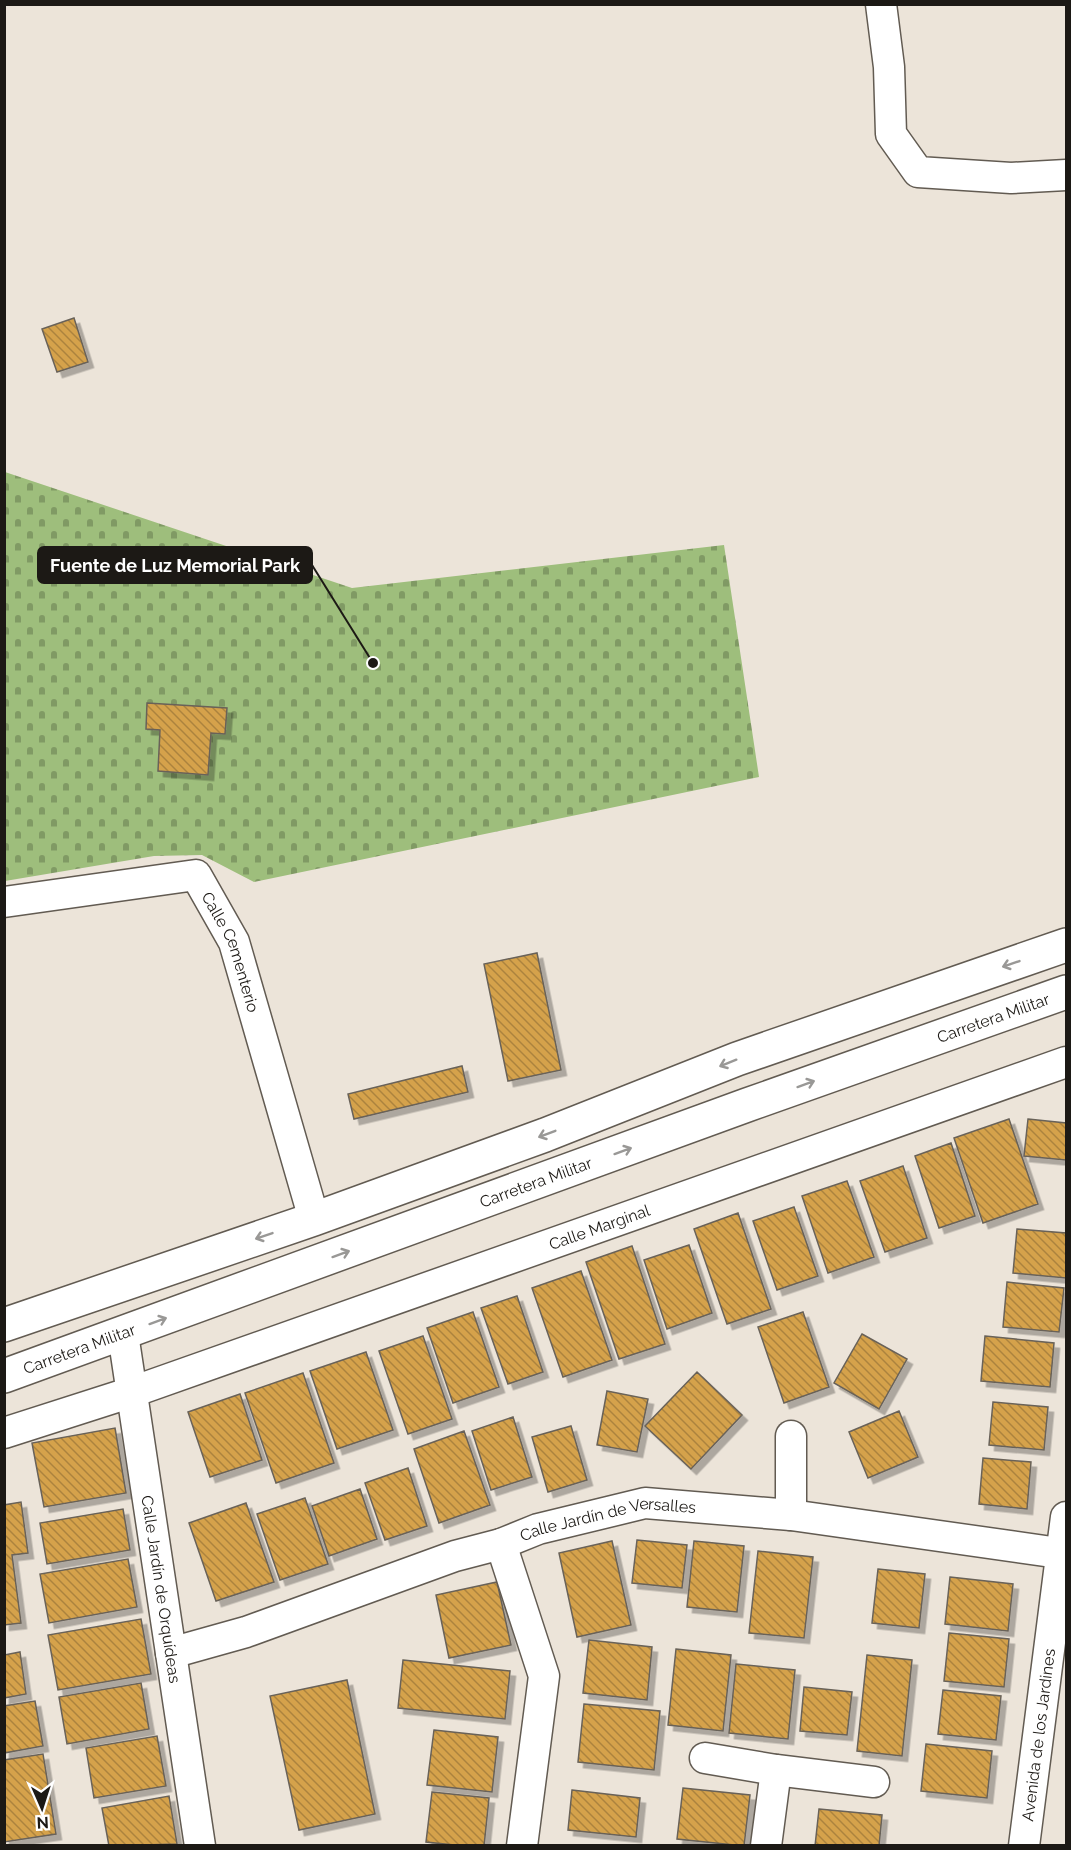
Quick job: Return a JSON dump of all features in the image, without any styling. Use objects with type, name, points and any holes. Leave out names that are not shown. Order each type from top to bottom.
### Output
[{"type":"main road","points":[[4,1325],[314,1219],[545,1135],[738,1059],[1066,945]]},
{"type":"main road","name":"Carretera Militar","points":[[4,1376],[747,1105],[1066,992]]},
{"type":"street","points":[[881,4],[889,67],[891,134],[918,172],[1011,178],[1066,175]]},
{"type":"street","name":"Calle Cementerio","points":[[4,902],[196,875],[234,942],[314,1219]]},
{"type":"street","name":"Calle Marginal","points":[[4,1433],[132,1392],[1066,1062]]},
{"type":"street","name":"Calle Jardín de Orquídeas","points":[[123,1334],[200,1845]]},
{"type":"street","points":[[790,1436],[791,1515]]},
{"type":"street","name":"Calle Jardín de Versalles","points":[[171,1653],[246,1632],[455,1556],[501,1544],[538,1529],[645,1503],[791,1515],[1064,1553]]},
{"type":"street","name":"Avenida de los Jardines","points":[[1024,1845],[1064,1553],[1066,1517]]},
{"type":"street","points":[[501,1544],[544,1676],[522,1845]]},
{"type":"street","points":[[705,1758],[776,1770],[874,1782]]},
{"type":"street","points":[[766,1845],[776,1770]]},
{"type":"green space","points":[[5,472],[352,588],[724,545],[759,777],[254,882],[202,855],[154,856],[5,881]]},
{"type":"building","points":[[74,318],[88,362],[57,372],[42,329]]},
{"type":"building","points":[[147,703],[227,708],[225,734],[211,733],[208,775],[158,771],[160,730],[146,729]]},
{"type":"building","points":[[537,953],[561,1070],[508,1081],[484,964]]},
{"type":"building","points":[[462,1066],[468,1092],[354,1119],[348,1094]]},
{"type":"building","points":[[1009,1119],[1038,1204],[983,1223],[954,1138]]},
{"type":"building","points":[[1028,1119],[1066,1123],[1066,1160],[1024,1156]]},
{"type":"building","points":[[951,1143],[975,1216],[939,1228],[915,1156]]},
{"type":"building","points":[[903,1166],[927,1238],[885,1252],[860,1181]]},
{"type":"building","points":[[847,1181],[874,1257],[828,1273],[802,1196]]},
{"type":"building","points":[[794,1207],[818,1276],[777,1290],[753,1221]]},
{"type":"building","points":[[738,1213],[771,1309],[727,1324],[694,1229]]},
{"type":"building","points":[[1017,1229],[1066,1233],[1066,1278],[1013,1273]]},
{"type":"building","points":[[689,1245],[712,1313],[667,1329],[644,1260]]},
{"type":"building","points":[[632,1246],[665,1344],[619,1359],[586,1262]]},
{"type":"building","points":[[581,1271],[612,1360],[563,1377],[532,1288]]},
{"type":"building","points":[[1007,1282],[1064,1288],[1059,1332],[1003,1327]]},
{"type":"building","points":[[517,1296],[543,1372],[508,1384],[481,1308]]},
{"type":"building","points":[[473,1312],[499,1387],[453,1403],[427,1328]]},
{"type":"building","points":[[803,1312],[829,1387],[784,1403],[758,1327]]},
{"type":"building","points":[[862,1334],[907,1359],[879,1409],[834,1383]]},
{"type":"building","points":[[423,1336],[452,1419],[408,1434],[379,1351]]},
{"type":"building","points":[[985,1336],[1054,1343],[1050,1387],[981,1381]]},
{"type":"building","points":[[366,1352],[393,1430],[337,1449],[310,1371]]},
{"type":"building","points":[[697,1372],[742,1415],[691,1469],[645,1426]]},
{"type":"building","points":[[303,1373],[334,1463],[276,1483],[245,1393]]},
{"type":"building","points":[[607,1391],[648,1399],[637,1452],[597,1445]]},
{"type":"building","points":[[240,1394],[262,1460],[210,1477],[188,1412]]},
{"type":"building","points":[[993,1402],[1048,1407],[1044,1450],[989,1445]]},
{"type":"building","points":[[899,1411],[918,1457],[868,1478],[849,1432]]},
{"type":"building","points":[[513,1417],[532,1477],[491,1490],[472,1431]]},
{"type":"building","points":[[571,1426],[587,1480],[548,1492],[532,1437]]},
{"type":"building","points":[[115,1428],[126,1493],[44,1507],[32,1443]]},
{"type":"building","points":[[464,1431],[490,1505],[439,1523],[414,1449]]},
{"type":"building","points":[[983,1458],[1031,1462],[1027,1509],[979,1504]]},
{"type":"building","points":[[408,1468],[427,1526],[385,1540],[365,1483]]},
{"type":"building","points":[[360,1489],[377,1539],[329,1556],[312,1506]]},
{"type":"building","points":[[305,1498],[328,1564],[280,1580],[257,1514]]},
{"type":"building","points":[[21,1502],[28,1553],[12,1555],[21,1623],[4,1625],[4,1505]]},
{"type":"building","points":[[246,1503],[274,1582],[216,1601],[189,1523]]},
{"type":"building","points":[[123,1509],[130,1550],[47,1564],[40,1523]]},
{"type":"building","points":[[637,1540],[687,1545],[682,1588],[632,1583]]},
{"type":"building","points":[[612,1541],[631,1625],[577,1637],[559,1553]]},
{"type":"building","points":[[694,1541],[744,1546],[737,1612],[687,1607]]},
{"type":"building","points":[[758,1551],[813,1557],[804,1638],[749,1633]]},
{"type":"building","points":[[128,1559],[137,1607],[49,1623],[40,1574]]},
{"type":"building","points":[[878,1569],[925,1574],[919,1628],[872,1623]]},
{"type":"building","points":[[950,1577],[1013,1584],[1008,1631],[945,1624]]},
{"type":"building","points":[[497,1582],[511,1645],[449,1658],[436,1595]]},
{"type":"building","points":[[141,1619],[151,1674],[58,1690],[48,1635]]},
{"type":"building","points":[[949,1633],[1009,1639],[1004,1687],[944,1681]]},
{"type":"building","points":[[589,1640],[652,1647],[647,1700],[583,1693]]},
{"type":"building","points":[[676,1649],[731,1655],[723,1731],[668,1725]]},
{"type":"building","points":[[20,1652],[26,1694],[4,1698],[4,1655]]},
{"type":"building","points":[[867,1655],[912,1660],[902,1756],[857,1751]]},
{"type":"building","points":[[403,1660],[510,1671],[505,1719],[398,1708]]},
{"type":"building","points":[[736,1664],[795,1670],[788,1739],[729,1733]]},
{"type":"building","points":[[347,1680],[375,1814],[299,1830],[270,1696]]},
{"type":"building","points":[[141,1683],[149,1729],[67,1744],[59,1697]]},
{"type":"building","points":[[804,1687],[852,1692],[847,1735],[800,1731]]},
{"type":"building","points":[[943,1690],[1001,1696],[996,1740],[938,1734]]},
{"type":"building","points":[[35,1701],[43,1746],[4,1753],[4,1706]]},
{"type":"building","points":[[584,1704],[660,1711],[654,1770],[578,1762]]},
{"type":"building","points":[[434,1730],[498,1737],[492,1792],[427,1785]]},
{"type":"building","points":[[157,1736],[166,1786],[94,1798],[86,1748]]},
{"type":"building","points":[[926,1744],[992,1751],[987,1798],[921,1791]]},
{"type":"building","points":[[43,1754],[56,1834],[4,1842],[4,1760]]},
{"type":"building","points":[[683,1788],[750,1795],[744,1846],[677,1839]]},
{"type":"building","points":[[572,1790],[640,1798],[636,1837],[568,1830]]},
{"type":"building","points":[[432,1792],[489,1798],[484,1846],[426,1842]]},
{"type":"building","points":[[169,1796],[177,1844],[109,1846],[102,1808]]},
{"type":"building","points":[[819,1809],[882,1815],[879,1846],[815,1846]]},
{"type":"place","name":"Fuente de Luz Memorial Park","points":[[373,663]]}]
